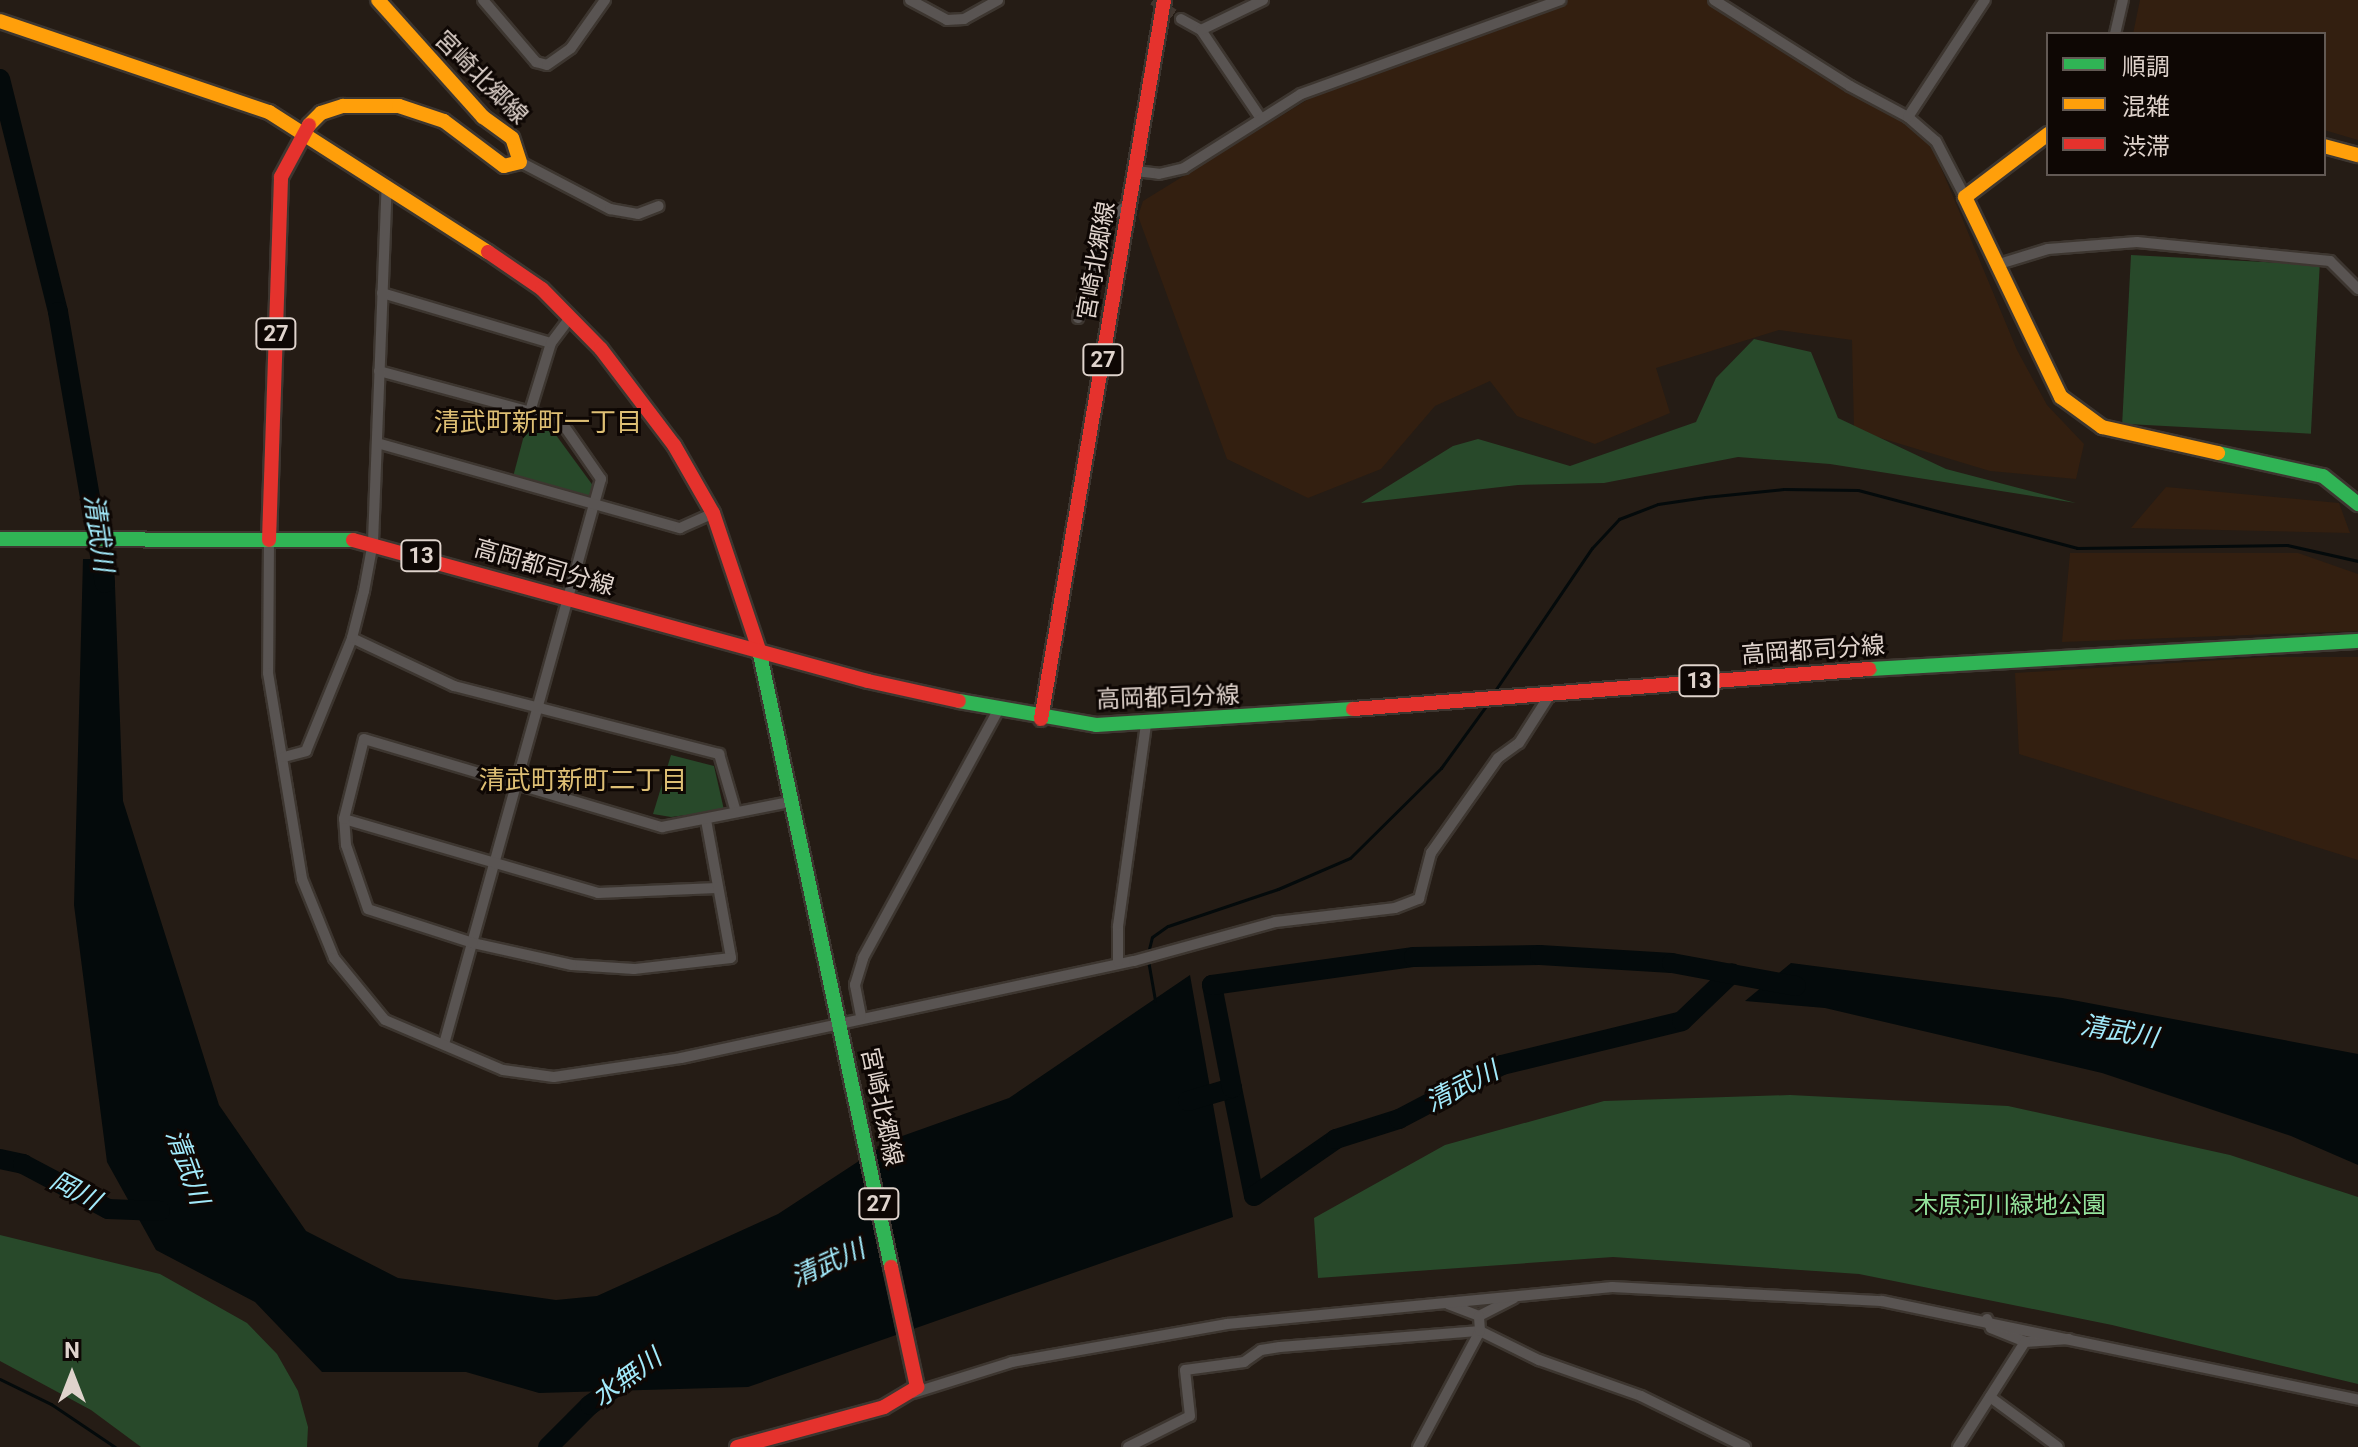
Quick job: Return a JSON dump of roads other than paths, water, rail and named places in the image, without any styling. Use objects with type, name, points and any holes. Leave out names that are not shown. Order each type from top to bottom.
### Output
[{"type":"main road","name":"宮崎北郷線","points":[[269,540],[281,177],[301,133],[321,113],[343,106],[399,106],[444,121],[504,166],[520,162],[512,138],[483,117],[378,0]]},
{"type":"main road","name":"宮崎北郷線","points":[[1041,719],[1164,0]]},
{"type":"main road","name":"宮崎北郷線","points":[[0,21],[244,101],[301,133],[509,264],[570,318],[651,411],[713,513],[759,650],[841,1024],[914,1388]]},
{"type":"main road","points":[[2046,136],[1965,197],[2061,397],[2088,420],[2147,439],[2323,476],[2337,482],[2358,504]]},
{"type":"main road","points":[[2326,147],[2358,155]]},
{"type":"main road","name":"高岡都司分線","points":[[0,539],[373,542],[759,650],[998,710],[1041,719],[1146,725],[2026,657],[2358,641]]},
{"type":"main road","points":[[737,1447],[884,1407],[914,1388]]},
{"type":"street","points":[[483,0],[536,62],[547,65],[571,48],[605,0]]},
{"type":"street","points":[[910,0],[947,20],[984,12],[998,0]]},
{"type":"street","points":[[1201,30],[1263,0]]},
{"type":"street","points":[[1136,171],[1159,174],[1184,168],[1260,117],[1301,94],[1561,0]]},
{"type":"street","points":[[1714,0],[1850,86],[1908,117],[1936,141],[1965,197]]},
{"type":"street","points":[[1908,117],[1985,0]]},
{"type":"street","points":[[2115,32],[2123,0]]},
{"type":"street","points":[[1181,19],[1201,30],[1260,117]]},
{"type":"street","points":[[520,162],[610,209],[638,214],[659,206]]},
{"type":"street","points":[[284,757],[306,751],[352,638],[373,542],[387,185]]},
{"type":"street","points":[[1078,318],[1108,217],[1129,205]]},
{"type":"street","points":[[1996,265],[2048,249],[2137,242],[2330,261],[2358,289]]},
{"type":"street","points":[[382,293],[551,343]]},
{"type":"street","points":[[531,408],[551,343],[570,318]]},
{"type":"street","points":[[379,371],[531,408],[560,420],[601,479],[444,1044]]},
{"type":"street","points":[[377,443],[680,528],[713,513]]},
{"type":"street","points":[[269,540],[268,673],[302,879],[334,958],[385,1020],[503,1070],[554,1077],[634,1067],[1118,962],[1276,922],[1395,908],[1419,899],[1431,853],[1498,758],[1519,743],[1551,693]]},
{"type":"street","points":[[352,638],[454,686],[540,704],[719,754],[736,812]]},
{"type":"street","points":[[861,1016],[855,985],[863,958],[998,710]]},
{"type":"street","points":[[1118,962],[1118,926],[1146,725]]},
{"type":"street","points":[[706,820],[731,958],[634,969],[572,965],[473,943],[368,909],[346,845],[344,819],[364,739],[517,788],[662,827],[790,802]]},
{"type":"street","points":[[344,819],[598,893],[717,888]]},
{"type":"street","points":[[914,1388],[1012,1362],[1186,1330],[1612,1287],[1706,1289],[1882,1301],[1987,1319],[2358,1400]]},
{"type":"street","points":[[1446,1302],[1479,1316],[1519,1296]]},
{"type":"street","points":[[1418,1447],[1480,1331],[1479,1316]]},
{"type":"street","points":[[1987,1319],[1991,1328],[2025,1342],[2075,1338]]},
{"type":"street","points":[[1128,1447],[1190,1416],[1185,1370],[1244,1362],[1261,1350],[1280,1347],[1480,1331],[1539,1360],[1641,1396],[1745,1447]]},
{"type":"street","points":[[1958,1447],[2025,1342]]},
{"type":"street","points":[[1990,1397],[2058,1447]]},
{"type":"water","points":[[83,559],[114,559],[123,801],[219,1105],[306,1231],[398,1278],[556,1300],[597,1296],[778,1214],[891,1140],[1009,1098],[1190,975],[1233,1217],[748,1387],[539,1393],[466,1372],[322,1372],[255,1302],[156,1250],[107,1162],[74,905]]},
{"type":"water","points":[[1791,963],[2062,998],[2358,1054],[2358,1165],[2291,1136],[2102,1073],[1825,1008],[1745,1001]]},
{"type":"waterway","name":"清武川","points":[[0,79],[58,312],[105,583]]},
{"type":"waterway","points":[[1494,692],[1592,548],[1619,519],[1658,504],[1784,489],[1858,490],[2077,548],[2287,545],[2358,561]]},
{"type":"waterway","points":[[1148,953],[1152,937],[1168,926],[1278,889],[1350,858],[1441,768],[1486,706]]},
{"type":"waterway","name":"清武川","points":[[1188,1101],[1232,1088],[1212,985],[1414,957],[1540,955],[1672,963],[1796,986]]},
{"type":"waterway","points":[[1148,960],[1155,1000]]},
{"type":"waterway","name":"清武川","points":[[1232,1088],[1254,1196],[1336,1139],[1399,1119],[1502,1065],[1682,1021],[1732,973]]},
{"type":"waterway","name":"岡川","points":[[0,1159],[23,1164],[108,1209],[160,1211]]},
{"type":"waterway","name":"水無川","points":[[548,1447],[590,1405],[632,1375]]},
{"type":"waterway","points":[[0,1379],[51,1404],[115,1447]]},
{"type":"tunnel","points":[[1153,0],[1181,19]]},
{"type":"district","name":"清武町新町一丁目","points":[[538,423]]},
{"type":"district","name":"清武町新町二丁目","points":[[583,781]]},
{"type":"park label","name":"木原河川緑地公園","points":[[2010,1206]]}]
